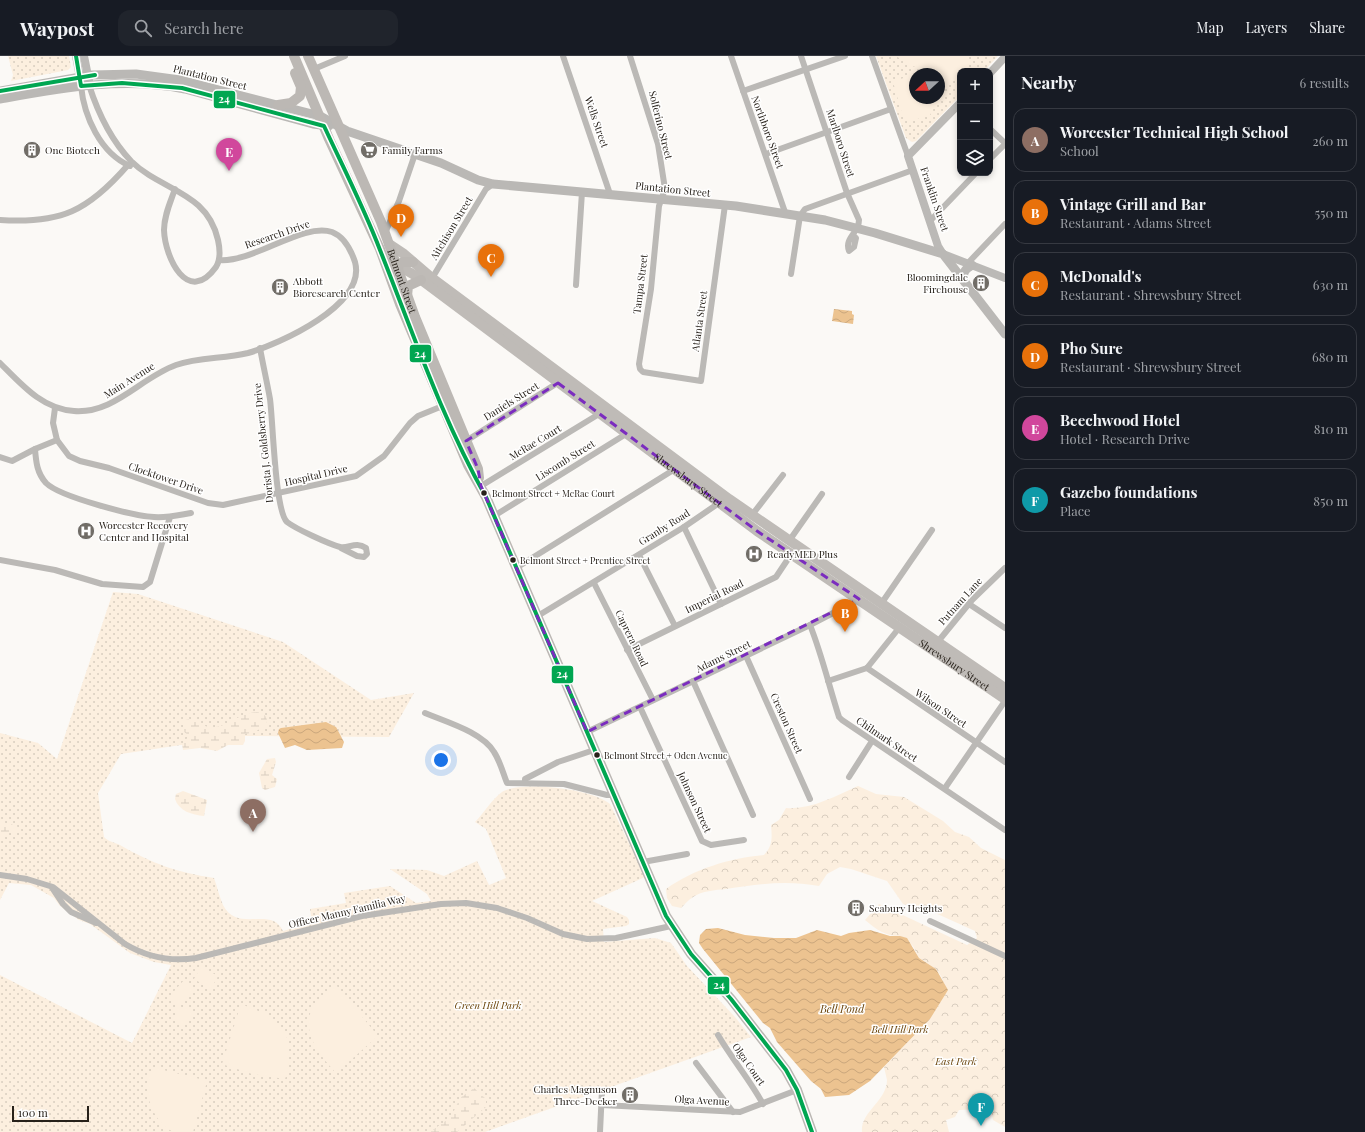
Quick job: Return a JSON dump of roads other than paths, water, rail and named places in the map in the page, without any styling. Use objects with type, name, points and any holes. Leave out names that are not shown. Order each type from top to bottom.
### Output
[{"type":"highway","points":[[278,105],[295,101],[301,94],[299,83],[288,56]]},
{"type":"highway","name":"Belmont Street","points":[[294,56],[380,249],[388,274],[446,404],[466,441],[478,469],[481,486]]},
{"type":"highway","name":"Belmont Street","points":[[308,56],[385,233],[468,465],[481,486],[536,617],[671,926],[691,954],[731,999],[789,1075],[812,1132]]},
{"type":"highway","points":[[388,274],[396,265],[402,262],[413,262]]},
{"type":"highway","points":[[407,296],[408,286],[427,281]]},
{"type":"main road","name":"Plantation Street","points":[[0,91],[130,74],[160,76],[190,82],[278,105],[497,185],[724,205],[800,216],[855,232],[943,254]]},
{"type":"main road","name":"Plantation Street","points":[[0,99],[85,81],[122,83],[182,88],[322,121]]},
{"type":"main road","name":"Shrewsbury Street","points":[[389,244],[413,262],[427,281]]},
{"type":"main road","name":"Shrewsbury Street","points":[[380,249],[396,265],[427,281],[561,379],[752,515],[792,547]]},
{"type":"main road","name":"Franklin Street","points":[[943,254],[1005,334]]},
{"type":"main road","points":[[965,282],[963,276],[970,264]]},
{"type":"main road","name":"Shrewsbury Street","points":[[561,379],[599,414],[626,434],[719,502],[792,547],[862,596],[899,628],[934,646],[1005,688]]},
{"type":"main road","name":"Shrewsbury Street","points":[[862,596],[881,604],[1005,700]]},
{"type":"street","points":[[76,56],[85,81],[106,127],[126,155],[142,170]]},
{"type":"street","points":[[84,56],[84,106],[94,129],[109,150],[128,165],[142,170],[175,189],[197,203],[207,214],[217,236],[219,260],[210,274],[201,280],[193,281],[185,279],[176,270],[168,251],[164,232],[167,210],[175,189]]},
{"type":"street","points":[[314,69],[345,56]]},
{"type":"street","name":"Wells Street","points":[[563,56],[610,194]]},
{"type":"street","name":"Solferino Street","points":[[630,56],[658,144],[665,189],[662,199]]},
{"type":"street","name":"Northboro Street","points":[[731,56],[786,215]]},
{"type":"street","name":"Marlboro Street","points":[[801,56],[828,131],[847,193],[859,220],[855,232]]},
{"type":"street","points":[[743,91],[845,56]]},
{"type":"street","name":"Franklin Street","points":[[872,56],[943,254]]},
{"type":"street","points":[[993,70],[1003,62]]},
{"type":"street","points":[[908,156],[959,104]]},
{"type":"street","points":[[766,154],[891,109]]},
{"type":"street","points":[[993,132],[1005,144],[993,156]]},
{"type":"street","points":[[385,233],[399,201],[415,154]]},
{"type":"street","points":[[0,220],[41,220],[72,212],[96,197],[118,177],[128,165]]},
{"type":"street","points":[[791,274],[800,216],[804,209],[913,170]]},
{"type":"street","points":[[930,220],[973,176]]},
{"type":"street","name":"Aitchison Street","points":[[427,281],[486,189],[497,185]]},
{"type":"street","points":[[576,284],[582,192]]},
{"type":"street","name":"Tampa Street","points":[[641,371],[639,364],[651,289],[658,212],[662,199]]},
{"type":"street","name":"Atlanta Street","points":[[641,371],[655,375],[701,381],[724,205]]},
{"type":"street","points":[[970,264],[1005,224]]},
{"type":"street","name":"Research Drive","points":[[219,260],[235,259],[305,234],[323,230],[332,232],[340,237],[350,250],[356,266],[356,276],[350,289],[340,300],[322,317],[305,329],[260,348]]},
{"type":"street","name":"Plantation Street","points":[[943,254],[1005,278]]},
{"type":"street","name":"Main Avenue","points":[[55,408],[79,411],[104,408],[145,381],[174,366],[191,361],[243,354],[260,348]]},
{"type":"street","name":"Dorista J. Goldsberry Drive","points":[[260,348],[270,400],[278,494],[281,511],[288,522],[341,548]]},
{"type":"street","points":[[0,363],[35,396],[55,408],[53,423],[57,440],[12,460],[0,457]]},
{"type":"street","name":"Daniels Street","points":[[466,441],[561,379]]},
{"type":"street","name":"Hospital Drive","points":[[278,494],[356,476],[384,456],[410,423],[418,416],[446,404]]},
{"type":"street","name":"McRae Court","points":[[481,486],[599,414]]},
{"type":"street","name":"Liscomb Street","points":[[494,516],[626,434]]},
{"type":"street","name":"Clocktower Drive","points":[[57,440],[69,456],[109,468],[208,503],[223,505],[278,494]]},
{"type":"street","points":[[35,449],[38,469],[44,480],[50,486],[62,493],[148,517],[170,517],[191,513]]},
{"type":"street","points":[[516,568],[675,469]]},
{"type":"street","points":[[752,515],[783,475]]},
{"type":"street","name":"Imperial Road","points":[[627,650],[776,577],[822,494]]},
{"type":"street","name":"Granby Road","points":[[536,617],[684,527],[719,502]]},
{"type":"street","points":[[0,560],[55,570],[102,584],[143,587],[150,582],[170,517]]},
{"type":"street","points":[[684,527],[721,604]]},
{"type":"street","points":[[881,604],[932,530]]},
{"type":"street","points":[[639,555],[675,626]]},
{"type":"street","name":"Putnam Lane","points":[[934,646],[969,604],[1005,568]]},
{"type":"street","name":"Caprera Road","points":[[594,583],[653,700]]},
{"type":"street","name":"Adams Street","points":[[587,732],[810,625],[862,596]]},
{"type":"street","points":[[969,604],[1005,628]]},
{"type":"street","name":"Chilmark Street","points":[[810,625],[821,653],[839,717],[872,741],[945,788],[1005,830]]},
{"type":"street","points":[[828,681],[867,668],[899,628]]},
{"type":"street","name":"Creston Street","points":[[746,656],[810,799]]},
{"type":"street","name":"Wilson Street","points":[[867,668],[1005,762]]},
{"type":"street","points":[[693,681],[753,815]]},
{"type":"street","points":[[945,788],[1005,700]]},
{"type":"street","name":"Johnson Street","points":[[640,707],[702,841],[711,845],[744,840]]},
{"type":"street","points":[[425,713],[480,738],[495,752],[507,783],[565,784],[607,796],[614,795]]},
{"type":"street","points":[[849,777],[872,741]]},
{"type":"street","points":[[525,783],[525,779],[558,762],[594,750]]},
{"type":"street","points":[[643,862],[687,854]]},
{"type":"street","name":"Officer Manny Familia Way","points":[[0,875],[28,879],[48,885],[64,894],[115,938],[135,950],[161,958],[184,959],[221,952],[362,916],[441,904],[466,903],[497,908],[564,934],[586,939],[616,938],[671,926]]},
{"type":"street","name":"Officer Manny Familia Way","points":[[48,885],[71,912],[94,921],[104,928]]},
{"type":"street","points":[[930,920],[1003,956]]},
{"type":"street","name":"Olga Court","points":[[718,1035],[738,1067],[752,1084],[763,1104]]},
{"type":"street","points":[[696,1063],[733,1112]]},
{"type":"street","points":[[600,1132],[602,1090]]},
{"type":"street","name":"Olga Avenue","points":[[602,1105],[740,1112],[796,1090]]},
{"type":"water","points":[[834,309],[852,311],[852,314],[854,315],[853,324],[832,321]]},
{"type":"water","points":[[326,722],[336,727],[344,742],[342,748],[307,750],[295,745],[285,748],[278,733],[279,729],[281,728]]},
{"type":"water","name":"Bell Pond","points":[[718,928],[745,935],[774,938],[796,938],[817,930],[841,936],[849,933],[870,930],[890,936],[900,936],[907,938],[919,958],[936,969],[948,990],[930,1019],[870,1081],[849,1095],[825,1097],[821,1089],[811,1081],[777,1042],[770,1028],[763,1023],[699,943],[700,935],[706,929]]},
{"type":"place","name":"One Biotech","points":[[32,150]]},
{"type":"place","name":"Family Farms","points":[[369,150]]},
{"type":"place","name":"Beechwood Hotel","points":[[229,171]]},
{"type":"place","name":"Pho Sure","points":[[401,237]]},
{"type":"place","name":"McDonald's","points":[[491,277]]},
{"type":"place","name":"Bloomingdale Firehouse","points":[[981,283]]},
{"type":"place","name":"Abbott Bioresearch Center","points":[[280,287]]},
{"type":"place","name":"Belmont Street + McRae Court","points":[[484,493]]},
{"type":"place","name":"Worcester Recovery Center and Hospital","points":[[86,531]]},
{"type":"place","name":"ReadyMED Plus","points":[[754,554]]},
{"type":"place","name":"Belmont Street + Prentice Street","points":[[513,560]]},
{"type":"place","name":"Vintage Grill and Bar","points":[[845,632]]},
{"type":"place","name":"Belmont Street + Oden Avenue","points":[[597,755]]},
{"type":"place","name":"Worcester Technical High School","points":[[253,832]]},
{"type":"place","name":"Seabury Heights","points":[[856,908]]},
{"type":"place","name":"Charles Magnuson Three-Decker","points":[[630,1095]]},
{"type":"place","name":"Gazebo foundations","points":[[981,1126]]},
{"type":"park label","name":"Green Hill Park","points":[[488,1005]]},
{"type":"park label","name":"Bell Hill Park","points":[[900,1029]]},
{"type":"park label","name":"East Park","points":[[956,1061]]}]
